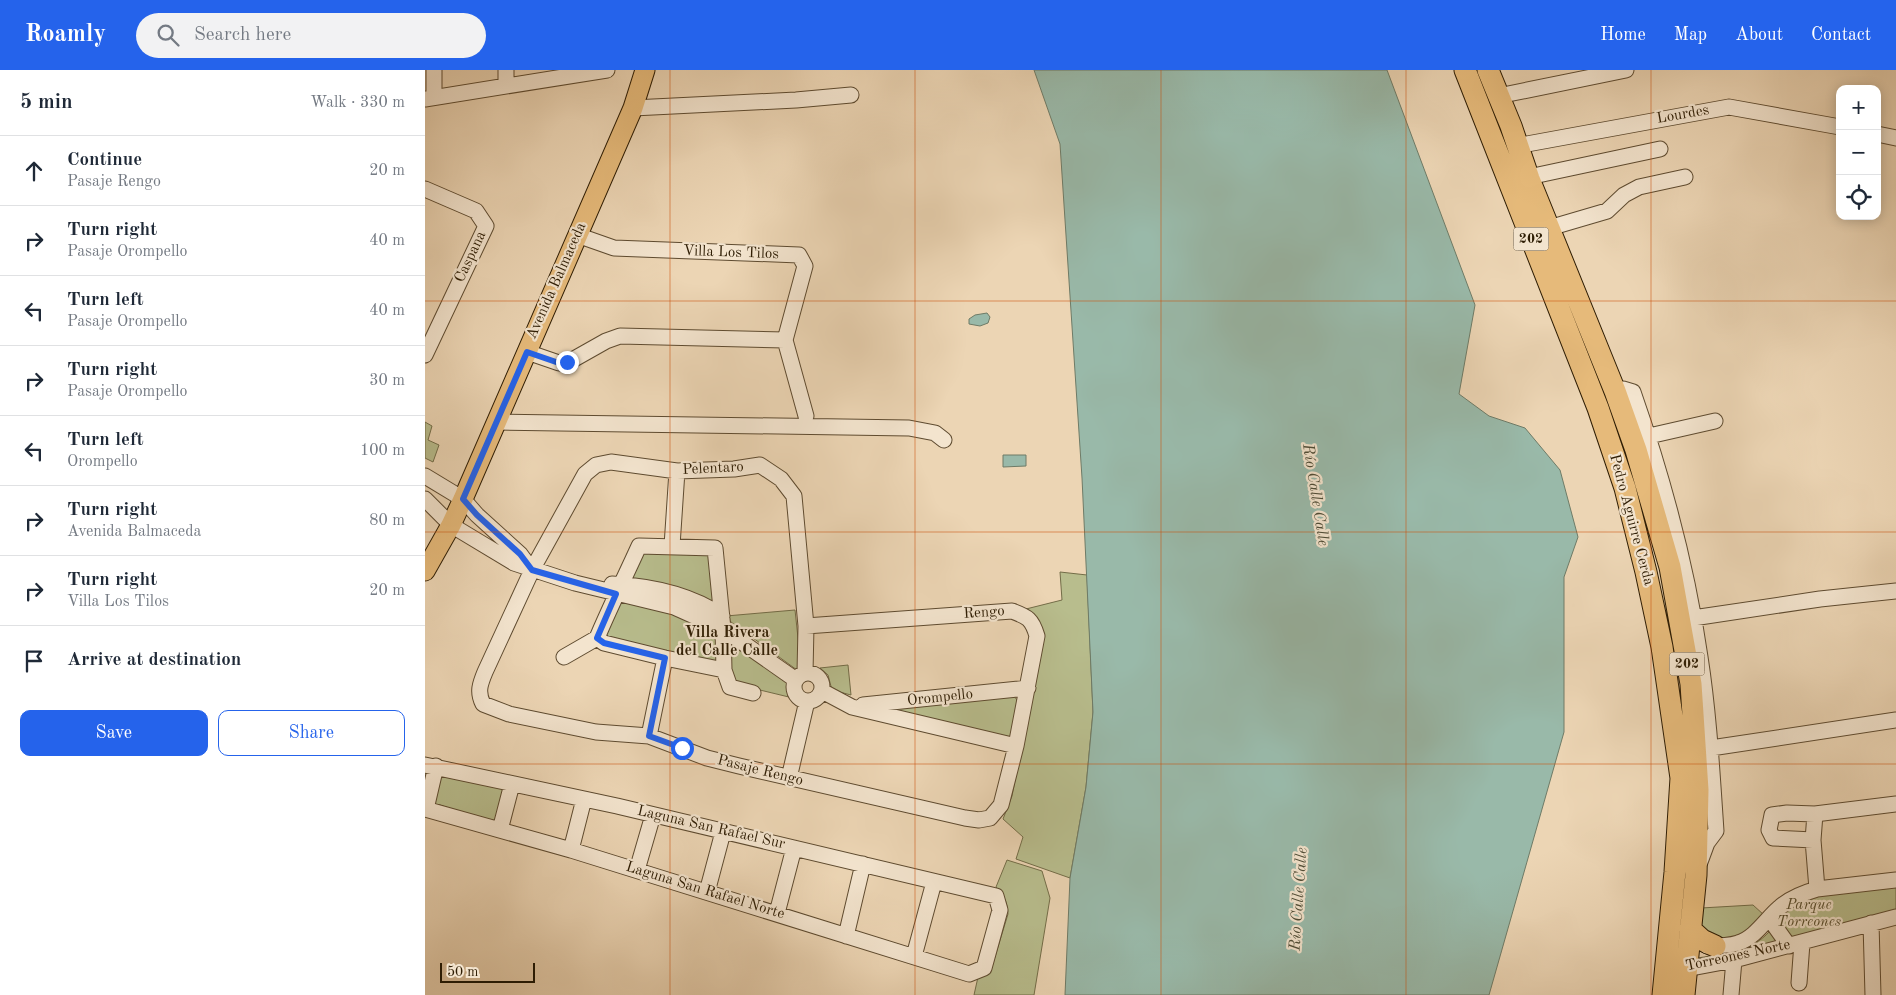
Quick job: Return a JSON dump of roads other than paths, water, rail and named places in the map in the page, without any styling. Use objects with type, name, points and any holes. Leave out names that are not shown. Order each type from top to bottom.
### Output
[{"type":"highway","name":"Pedro Aguirre Cerda","points":[[1465,70],[1598,408],[1625,488],[1646,572],[1662,647],[1681,778],[1682,940],[1685,976],[1663,995]]},
{"type":"highway","name":"Pedro Aguirre Cerda","points":[[1488,70],[1534,177],[1549,228],[1615,391],[1636,450],[1670,567],[1686,657],[1693,712],[1698,790],[1695,875],[1682,940]]},
{"type":"highway","points":[[1682,940],[1702,940],[1715,946]]},
{"type":"main road","name":"Avenida Balmaceda","points":[[425,571],[451,525],[497,422],[633,108],[645,70]]},
{"type":"street","points":[[434,70],[429,98],[576,73],[607,70]]},
{"type":"street","points":[[506,70],[506,86]]},
{"type":"street","points":[[1499,70],[1527,144],[1534,177],[1660,148]]},
{"type":"street","points":[[1508,94],[1626,70]]},
{"type":"street","points":[[633,108],[796,100],[851,95]]},
{"type":"street","name":"Lourdes","points":[[1527,144],[1729,107],[1836,127]]},
{"type":"street","points":[[1881,135],[1896,138]]},
{"type":"street","points":[[1549,228],[1607,212],[1624,195],[1639,187],[1685,176]]},
{"type":"street","name":"Caspana","points":[[425,190],[476,211],[486,226],[425,355]]},
{"type":"street","name":"Villa Los Tilos","points":[[577,235],[615,248],[799,255],[805,266],[785,340]]},
{"type":"street","points":[[527,352],[559,363],[567,362],[606,341],[620,336],[785,340],[806,416]]},
{"type":"street","name":"Pedro Aguirre Cerda","points":[[1615,391],[1623,388],[1633,392],[1649,436],[1676,530],[1704,681],[1711,748],[1716,831],[1707,842],[1695,875]]},
{"type":"street","points":[[1649,436],[1715,421]]},
{"type":"street","points":[[497,422],[909,428],[935,433],[944,440]]},
{"type":"street","name":"Pelentaro","points":[[532,570],[585,474],[596,465],[611,462],[677,471],[734,469],[760,465],[781,480],[794,496],[806,626],[801,677]]},
{"type":"street","points":[[672,546],[677,471]]},
{"type":"street","points":[[425,476],[463,499],[477,515],[520,554],[532,570]]},
{"type":"street","name":"Orompello","points":[[425,499],[451,525],[514,563],[575,583],[619,589],[723,623],[801,677],[814,674],[820,679],[822,691],[852,707],[1016,746]]},
{"type":"street","points":[[564,657],[597,638],[639,546],[715,548],[723,623],[725,670],[730,687],[753,693]]},
{"type":"street","name":"Pasaje Rengo","points":[[532,570],[479,687],[479,696],[483,704],[509,714],[596,732],[649,736],[707,758],[979,820],[990,818],[1001,805],[1016,746]]},
{"type":"street","points":[[1693,618],[1820,599],[1896,591]]},
{"type":"street","name":"Rengo","points":[[806,626],[1012,611],[1025,615],[1033,623],[1037,636],[1016,746]]},
{"type":"street","points":[[597,638],[604,643],[725,670]]},
{"type":"street","points":[[649,736],[665,658]]},
{"type":"street","points":[[801,677],[794,685],[796,694],[799,697],[807,701],[816,698],[822,691]]},
{"type":"street","name":"Orompello","points":[[852,707],[1028,688]]},
{"type":"street","points":[[789,778],[807,701]]},
{"type":"street","points":[[1711,748],[1896,720]]},
{"type":"street","points":[[425,809],[431,766]]},
{"type":"street","name":"Laguna San Rafael Sur","points":[[431,766],[653,815],[996,896],[1001,910],[984,968]]},
{"type":"street","points":[[500,830],[512,784]]},
{"type":"street","points":[[571,850],[583,799]]},
{"type":"street","points":[[1813,840],[1773,838],[1769,830],[1772,815],[1787,813],[1815,814],[1896,804]]},
{"type":"street","name":"Laguna San Rafael Norte","points":[[425,809],[637,870],[969,974],[984,968]]},
{"type":"street","points":[[1815,814],[1813,840],[1817,889]]},
{"type":"street","points":[[637,870],[653,815]]},
{"type":"street","points":[[707,892],[723,832]]},
{"type":"street","points":[[777,913],[794,848]]},
{"type":"street","points":[[846,936],[863,864]]},
{"type":"street","points":[[1715,946],[1738,943],[1748,938],[1787,901],[1796,896],[1817,889],[1896,880]]},
{"type":"street","points":[[914,956],[934,882]]},
{"type":"street","name":"Torreones Norte","points":[[1685,976],[1735,960],[1871,922],[1896,917]]},
{"type":"street","points":[[1769,918],[1795,944],[1799,983]]},
{"type":"street","points":[[1871,922],[1873,995]]},
{"type":"street","points":[[1731,995],[1735,960]]},
{"type":"water","name":"Río Calle Calle","points":[[1034,70],[1387,70],[1475,305],[1459,394],[1489,416],[1525,428],[1560,470],[1578,537],[1564,577],[1564,732],[1489,995],[1065,995],[1070,878],[1086,787],[1093,712],[1082,478],[1060,144]]},
{"type":"water","points":[[987,313],[990,317],[988,323],[980,326],[969,324],[969,319],[975,315]]},
{"type":"water","points":[[1003,455],[1026,455],[1026,466],[1003,467]]},
{"type":"district","name":"Villa Rivera del Calle Calle","points":[[727,642]]},
{"type":"park label","name":"Parque Torreones","points":[[1809,914]]}]
